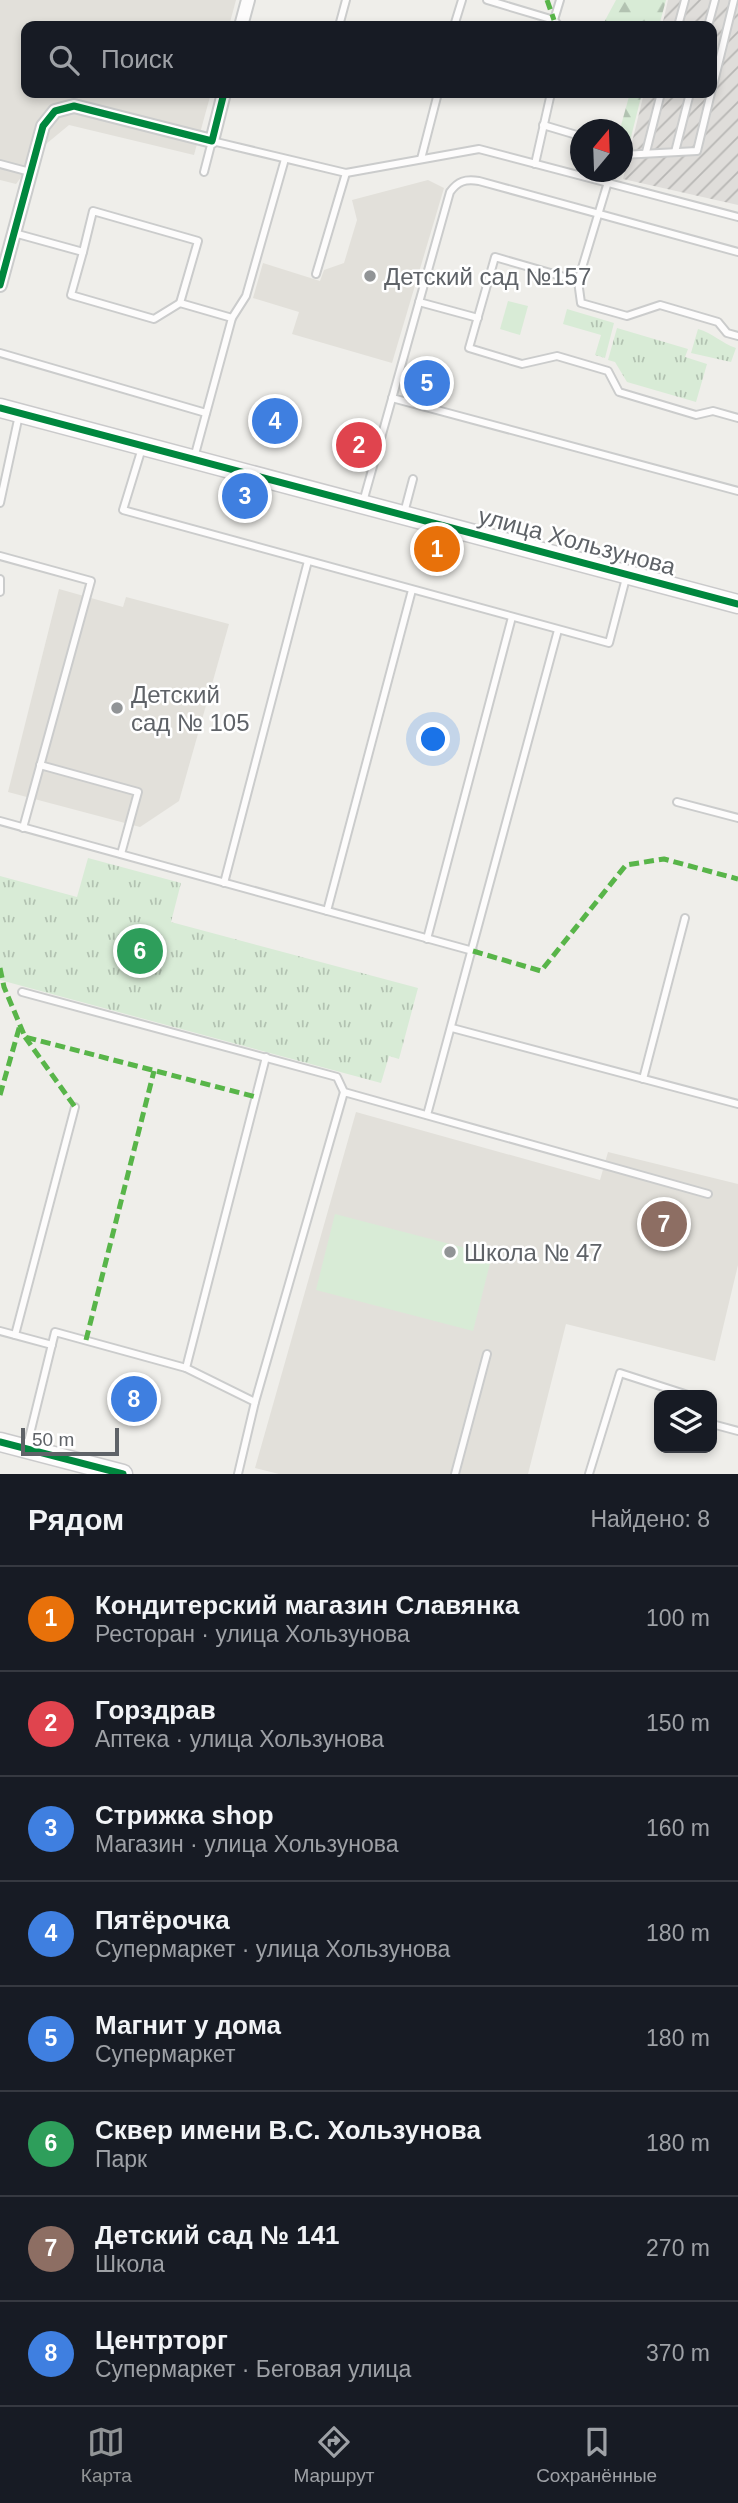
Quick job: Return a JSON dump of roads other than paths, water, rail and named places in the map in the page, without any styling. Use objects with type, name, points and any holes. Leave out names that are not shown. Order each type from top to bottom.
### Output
[{"type":"street","points":[[243,21],[248,0]]},
{"type":"street","points":[[0,285],[43,126],[55,111],[74,106],[212,141],[223,98]]},
{"type":"street","name":"улица Хользунова","points":[[0,408],[738,604]]},
{"type":"street","points":[[0,1442],[123,1474]]},
{"type":"lane","points":[[340,21],[346,0]]},
{"type":"lane","points":[[456,21],[462,0]]},
{"type":"lane","points":[[487,0],[554,20],[560,0]]},
{"type":"lane","points":[[679,21],[684,0]]},
{"type":"lane","points":[[709,21],[715,0]]},
{"type":"lane","points":[[717,68],[734,0]]},
{"type":"lane","points":[[421,159],[437,98]]},
{"type":"lane","points":[[535,164],[550,98]]},
{"type":"lane","points":[[646,152],[660,98]]},
{"type":"lane","points":[[675,152],[689,98]]},
{"type":"lane","points":[[633,154],[697,151],[710,98]]},
{"type":"lane","points":[[543,125],[570,133]]},
{"type":"lane","points":[[204,172],[212,141],[346,173],[479,149],[738,218]]},
{"type":"lane","points":[[194,460],[232,318],[246,296],[285,159]]},
{"type":"lane","points":[[0,164],[30,172]]},
{"type":"lane","points":[[316,274],[346,173]]},
{"type":"lane","points":[[362,504],[450,192],[456,184],[467,179],[479,181],[738,252]]},
{"type":"lane","points":[[607,183],[578,281],[581,303],[627,316],[660,305],[718,322],[727,333],[738,336]]},
{"type":"lane","points":[[93,211],[198,241],[180,303],[154,319],[71,295],[83,252],[93,211]]},
{"type":"lane","points":[[14,233],[83,252]]},
{"type":"lane","points":[[578,281],[495,257],[469,348],[522,363],[556,356],[608,371],[619,393],[696,415],[713,411],[738,418]]},
{"type":"lane","points":[[419,302],[478,318]]},
{"type":"lane","points":[[180,303],[232,318]]},
{"type":"lane","points":[[0,353],[206,413]]},
{"type":"lane","points":[[392,398],[738,491]]},
{"type":"lane","points":[[0,503],[3,476],[20,413]]},
{"type":"lane","points":[[143,446],[123,510],[609,643],[628,574]]},
{"type":"lane","points":[[403,515],[413,479]]},
{"type":"lane","points":[[0,556],[90,581],[23,828]]},
{"type":"lane","points":[[224,883],[309,561]]},
{"type":"lane","points":[[0,579],[0,592]]},
{"type":"lane","points":[[327,911],[412,590]]},
{"type":"lane","points":[[427,939],[512,617]]},
{"type":"lane","points":[[427,1115],[474,951],[558,629]]},
{"type":"lane","points":[[40,765],[138,792],[121,855]]},
{"type":"lane","points":[[677,802],[738,818]]},
{"type":"lane","points":[[0,821],[474,951]]},
{"type":"lane","points":[[643,1079],[685,918]]},
{"type":"lane","points":[[22,992],[337,1077],[344,1092],[255,1402],[238,1474]]},
{"type":"lane","points":[[452,1028],[738,1104]]},
{"type":"lane","points":[[186,1368],[266,1058]]},
{"type":"lane","points":[[344,1092],[708,1194]]},
{"type":"lane","points":[[15,1335],[75,1107]]},
{"type":"lane","points":[[0,1331],[52,1345]]},
{"type":"lane","points":[[26,1448],[55,1332],[186,1368],[255,1402]]},
{"type":"lane","points":[[455,1474],[487,1354]]},
{"type":"lane","points":[[589,1474],[620,1373],[673,1390]]},
{"type":"lane","points":[[717,1425],[738,1431]]},
{"type":"place","name":"Детский сад №157","points":[[370,276]]},
{"type":"place","name":"Магнит у дома","points":[[427,383]]},
{"type":"place","name":"Пятёрочка","points":[[275,421]]},
{"type":"place","name":"Горздрав","points":[[359,445]]},
{"type":"place","name":"Стрижка shop","points":[[245,496]]},
{"type":"place","name":"Кондитерский магазин Славянка","points":[[437,549]]},
{"type":"place","name":"Детский сад № 105","points":[[117,708]]},
{"type":"place","name":"Сквер имени В.С. Хользунова","points":[[140,951]]},
{"type":"place","name":"Детский сад № 141","points":[[664,1224]]},
{"type":"place","name":"Школа № 47","points":[[450,1252]]},
{"type":"place","name":"Центрторг","points":[[134,1399]]}]
